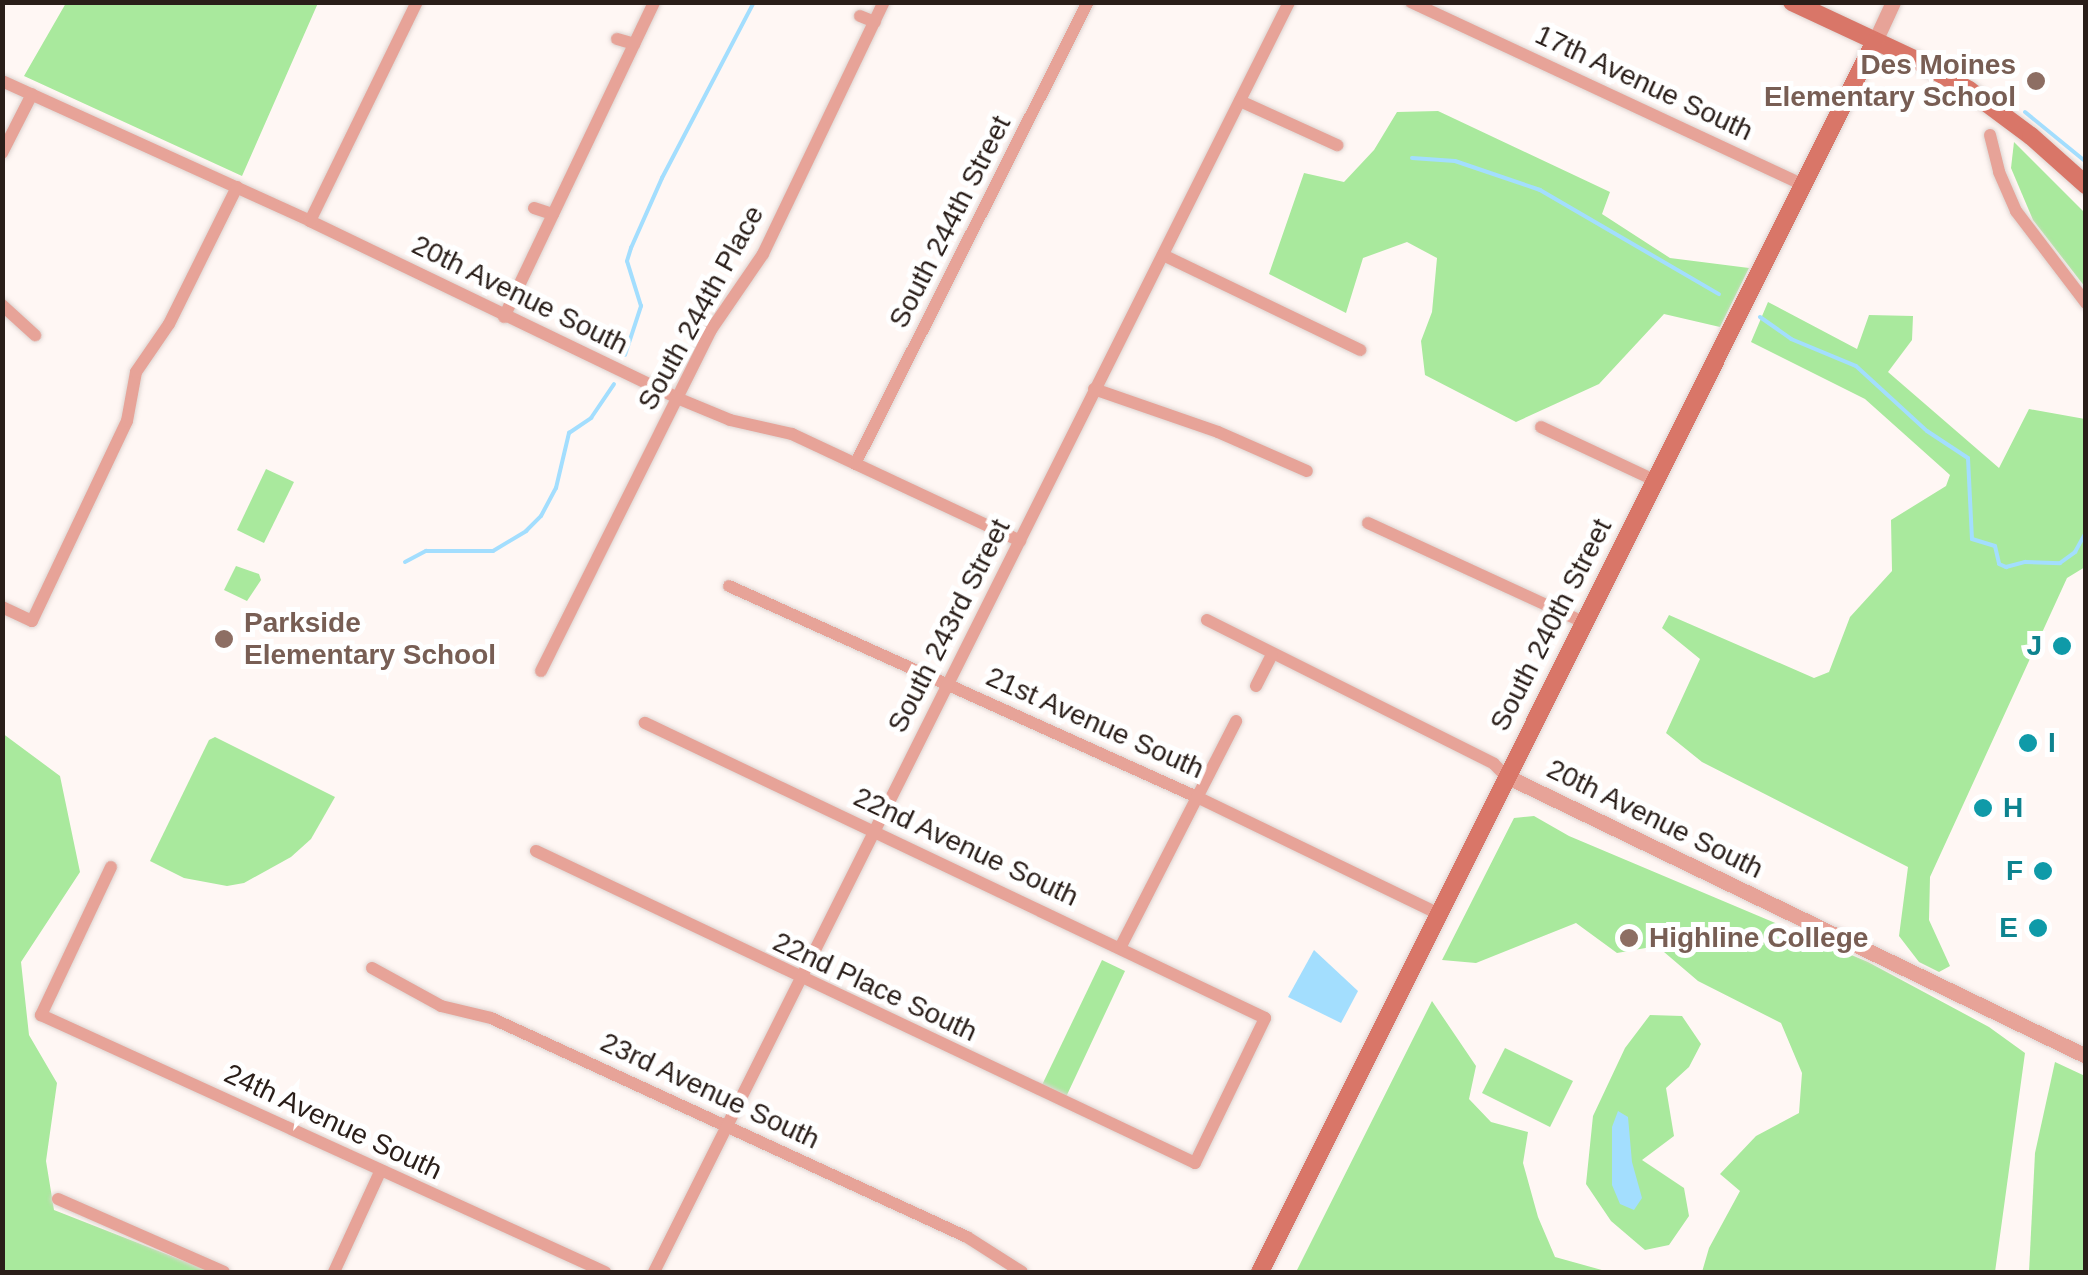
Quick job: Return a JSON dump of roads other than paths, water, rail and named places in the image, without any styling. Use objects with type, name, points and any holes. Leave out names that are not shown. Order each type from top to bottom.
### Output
[{"type":"main road","points":[[1792,2],[1939,72],[1995,108],[2086,185]]},
{"type":"main road","name":"South 240th Street","points":[[1260,1272],[1875,41]]},
{"type":"street","points":[[310,221],[417,2]]},
{"type":"street","points":[[504,317],[654,2]]},
{"type":"street","name":"South 244th Place","points":[[541,671],[720,315],[763,254],[884,2]]},
{"type":"street","name":"South 244th Street","points":[[855,464],[1088,2]]},
{"type":"street","name":"South 243rd Street","points":[[654,1272],[1290,2]]},
{"type":"street","name":"17th Avenue South","points":[[1411,2],[1801,184]]},
{"type":"street","name":"South 240th Street","points":[[1875,41],[1894,2]]},
{"type":"street","points":[[860,16],[875,22]]},
{"type":"street","points":[[617,39],[634,44]]},
{"type":"street","name":"20th Avenue South","points":[[2,81],[310,221],[677,398],[730,420],[776,428],[1020,541]]},
{"type":"street","points":[[2,153],[32,94]]},
{"type":"street","points":[[1240,101],[1337,145]]},
{"type":"street","points":[[1990,134],[1999,172],[2016,211],[2086,303]]},
{"type":"street","points":[[2,608],[32,621],[127,421],[136,372],[169,324],[237,187]]},
{"type":"street","points":[[534,208],[553,214]]},
{"type":"street","points":[[1163,255],[1360,350]]},
{"type":"street","points":[[2,305],[35,336]]},
{"type":"street","points":[[1094,389],[1218,432],[1307,471]]},
{"type":"street","points":[[1541,427],[1654,480]]},
{"type":"street","points":[[1368,523],[1584,622]]},
{"type":"street","name":"21st Avenue South","points":[[729,586],[1199,798],[1437,913]]},
{"type":"street","name":"20th Avenue South","points":[[1207,620],[1494,764],[1506,776],[2086,1056]]},
{"type":"street","points":[[1256,686],[1272,655]]},
{"type":"street","points":[[1120,948],[1236,721]]},
{"type":"street","name":"22nd Avenue South","points":[[645,723],[1265,1018],[1195,1163]]},
{"type":"street","name":"22nd Place South","points":[[536,851],[799,979],[1195,1163]]},
{"type":"street","name":"24th Avenue South","points":[[111,867],[42,1015],[605,1272]]},
{"type":"street","name":"23rd Avenue South","points":[[372,968],[441,1006],[492,1018],[967,1237],[1022,1272]]},
{"type":"street","points":[[334,1272],[380,1172]]},
{"type":"street","points":[[58,1199],[224,1272]]},
{"type":"water","points":[[1314,950],[1358,991],[1341,1023],[1288,997]]},
{"type":"water","points":[[1618,1111],[1628,1117],[1632,1162],[1642,1198],[1634,1210],[1620,1204],[1612,1185],[1612,1127]]},
{"type":"waterway","points":[[625,355],[641,306],[627,261],[631,248],[662,178],[754,2]]},
{"type":"waterway","points":[[2025,112],[2086,162]]},
{"type":"waterway","points":[[1412,158],[1455,161],[1540,190],[1719,294]]},
{"type":"waterway","points":[[1760,317],[1791,339],[1856,366],[1927,431],[1968,458],[1972,539],[1995,546],[1999,564],[2006,567],[2025,562],[2060,563],[2075,552],[2086,532]]},
{"type":"waterway","points":[[405,562],[426,551],[493,551],[526,531],[541,516],[556,488],[569,433],[591,418],[614,384]]},
{"type":"place","name":"Des Moines Elementary School","points":[[2036,81]]},
{"type":"place","name":"Parkside Elementary School","points":[[224,639]]},
{"type":"place","name":"J","points":[[2062,646]]},
{"type":"place","name":"I","points":[[2028,743]]},
{"type":"place","name":"H","points":[[1983,808]]},
{"type":"place","name":"F","points":[[2043,871]]},
{"type":"place","name":"E","points":[[2038,928]]},
{"type":"place","name":"Highline College","points":[[1629,938]]}]
